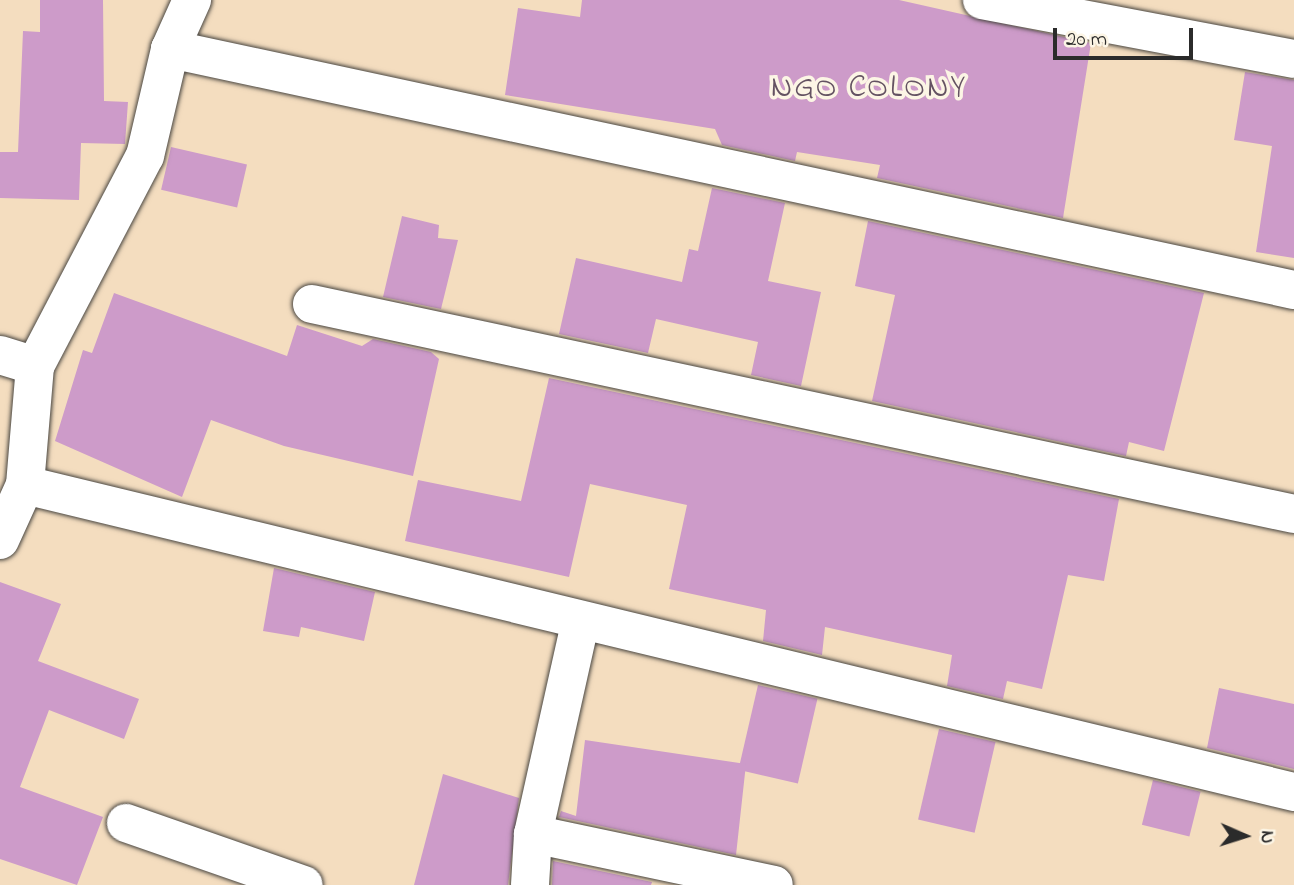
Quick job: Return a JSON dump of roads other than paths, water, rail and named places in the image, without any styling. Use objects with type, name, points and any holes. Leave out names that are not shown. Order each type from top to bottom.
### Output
[{"type":"street","points":[[0,540],[25,485],[18,360],[145,156],[170,49],[192,0]]},
{"type":"street","points":[[982,0],[1294,59]]},
{"type":"street","points":[[170,49],[1294,290]]},
{"type":"street","points":[[312,303],[1294,514]]},
{"type":"street","points":[[25,485],[580,623],[1294,792]]},
{"type":"street","points":[[530,885],[533,834],[580,623]]},
{"type":"street","points":[[126,823],[304,885]]},
{"type":"street","points":[[533,834],[774,885]]},
{"type":"district","name":"NGO COLONY","points":[[869,89]]}]
